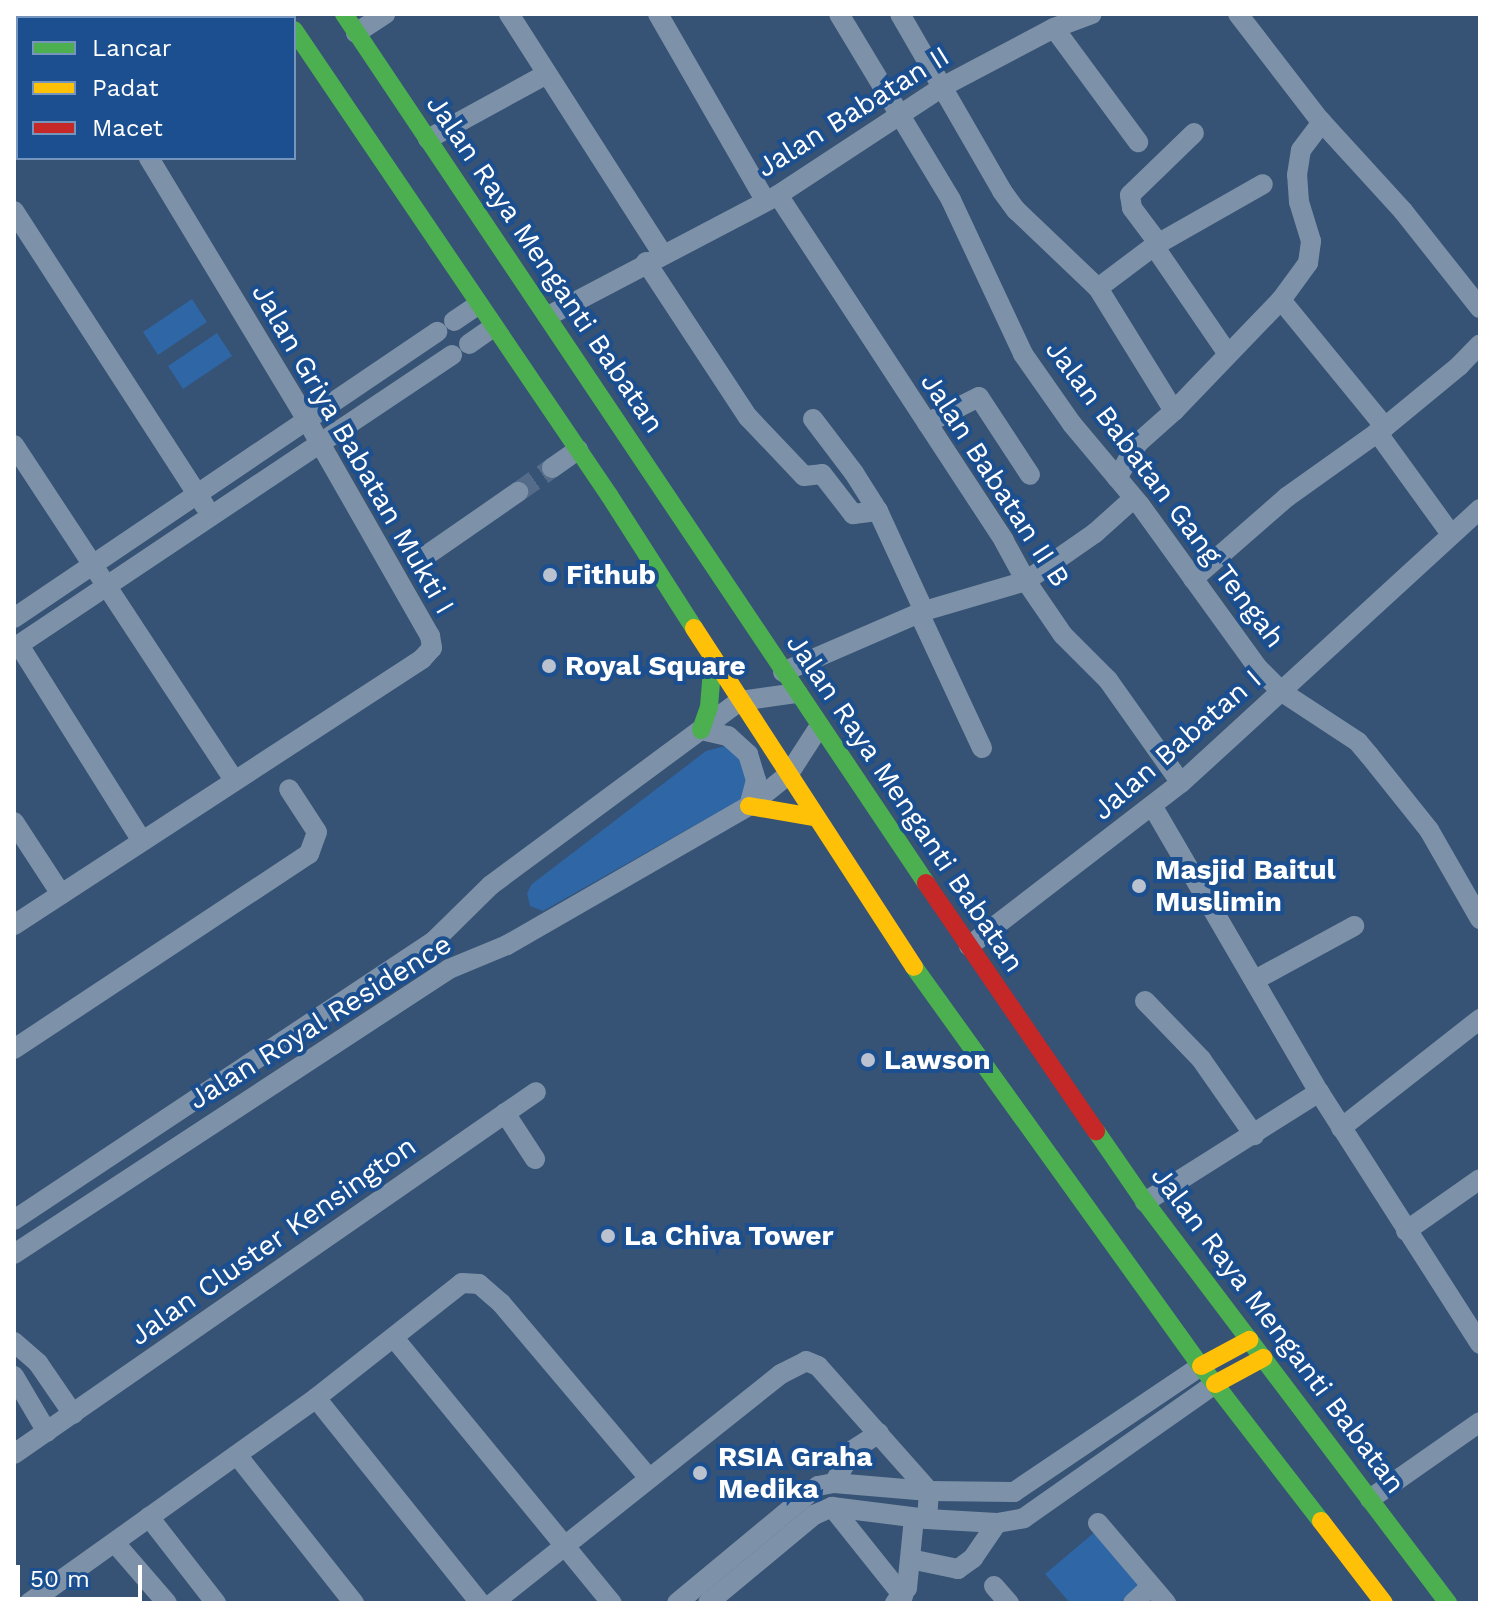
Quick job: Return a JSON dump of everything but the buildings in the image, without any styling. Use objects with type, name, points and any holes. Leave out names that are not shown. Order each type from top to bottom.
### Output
[{"type":"main road","name":"Jalan Raya Menganti Babatan","points":[[344,14],[783,672],[792,694],[1242,1344],[1370,1499],[1448,1603]]},
{"type":"main road","points":[[296,22],[478,305],[578,450],[713,657],[745,700],[790,771],[814,817],[957,1031],[1384,1603]]},
{"type":"main road","points":[[701,730],[709,707],[713,657]]},
{"type":"main road","points":[[749,806],[814,817]]},
{"type":"main road","points":[[1206,1364],[1242,1344]]},
{"type":"main road","points":[[1219,1382],[1257,1362]]},
{"type":"street","points":[[356,33],[385,14]]},
{"type":"street","points":[[509,14],[748,417],[805,477],[822,474],[851,513],[878,511]]},
{"type":"street","name":"Jalan Babatan II B","points":[[658,14],[772,198],[927,423],[1004,541],[1021,574],[1063,635],[1108,680],[1181,783]]},
{"type":"street","name":"Jalan Babatan Gang Tengah","points":[[839,14],[957,212],[1023,354],[1111,473],[1134,498],[1258,668],[1282,692],[1358,742],[1473,887],[1480,919]]},
{"type":"street","points":[[900,14],[1016,210],[1098,288],[1170,404]]},
{"type":"street","name":"Jalan Babatan II","points":[[548,316],[772,198],[944,86],[1054,28],[1092,14]]},
{"type":"street","points":[[1238,14],[1317,117],[1403,211],[1480,308]]},
{"type":"street","points":[[1054,28],[1138,142]]},
{"type":"street","points":[[428,139],[545,75]]},
{"type":"street","points":[[1111,473],[1170,404],[1225,349],[1281,300],[1310,260],[1311,241],[1299,202],[1297,175],[1301,150],[1317,117]]},
{"type":"street","points":[[1194,133],[1130,195],[1132,208],[1225,349]]},
{"type":"street","name":"Jalan Griya Babatan Mukti I","points":[[150,160],[307,420],[430,636],[432,648],[422,659],[234,780]]},
{"type":"street","points":[[1098,288],[1156,245],[1263,184]]},
{"type":"street","points":[[14,211],[210,517]]},
{"type":"street","points":[[1281,300],[1381,430],[1450,533]]},
{"type":"street","points":[[14,618],[478,305]]},
{"type":"street","points":[[142,841],[16,646],[493,327]]},
{"type":"street","points":[[441,330],[456,352]]},
{"type":"street","points":[[1193,579],[1287,497],[1381,430],[1459,366],[1480,344]]},
{"type":"street","points":[[927,423],[979,397],[1030,475]]},
{"type":"street","points":[[813,419],[878,511],[982,748]]},
{"type":"street","points":[[14,445],[234,780],[14,925]]},
{"type":"street","points":[[552,468],[578,450]]},
{"type":"street","points":[[427,555],[518,492]]},
{"type":"street","points":[[783,672],[921,608],[1021,574],[1095,533],[1134,498]]},
{"type":"street","name":"Jalan Babatan I","points":[[969,946],[1153,807],[1282,692],[1450,533],[1480,509]]},
{"type":"street","name":"Jalan Royal Residence","points":[[14,1220],[434,941],[491,885],[745,700],[792,694]]},
{"type":"street","name":"Jalan Royal Residence","points":[[14,1254],[449,969],[507,945],[749,806],[790,771],[817,729]]},
{"type":"street","points":[[701,730],[728,736],[748,754],[756,780],[749,806]]},
{"type":"street","points":[[14,1049],[309,854],[317,832],[289,789]]},
{"type":"street","points":[[1153,807],[1319,1092],[1480,1344]]},
{"type":"street","points":[[14,822],[61,894]]},
{"type":"street","points":[[1255,980],[1354,926]]},
{"type":"street","points":[[1145,1001],[1201,1059],[1254,1135]]},
{"type":"street","points":[[1341,1128],[1480,1019]]},
{"type":"street","name":"Jalan Cluster Kensington","points":[[14,1454],[536,1092]]},
{"type":"street","points":[[1145,1202],[1319,1092]]},
{"type":"street","points":[[505,1113],[535,1159]]},
{"type":"street","points":[[1406,1231],[1480,1179]]},
{"type":"street","points":[[29,1603],[316,1398],[462,1283],[479,1284],[501,1303],[649,1478]]},
{"type":"street","points":[[394,1338],[612,1603]]},
{"type":"street","points":[[14,1342],[38,1363],[73,1414]]},
{"type":"street","points":[[493,1603],[781,1374],[806,1361],[818,1366],[929,1491]]},
{"type":"street","points":[[677,1603],[802,1496],[818,1486],[834,1483],[929,1491],[1014,1492],[1206,1364]]},
{"type":"street","points":[[14,1376],[47,1432]]},
{"type":"street","points":[[1178,1380],[1190,1398]]},
{"type":"street","points":[[708,1603],[814,1515],[832,1507],[920,1519],[997,1523],[1035,1513],[1190,1398],[1219,1382]]},
{"type":"street","points":[[316,1398],[480,1603]]},
{"type":"street","points":[[1370,1499],[1480,1422]]},
{"type":"street","points":[[1111,1427],[1125,1447]]},
{"type":"street","points":[[834,1483],[853,1450],[879,1433]]},
{"type":"street","points":[[237,1455],[354,1603]]},
{"type":"street","points":[[893,1514],[898,1486]]},
{"type":"street","points":[[899,1600],[929,1491]]},
{"type":"street","points":[[832,1507],[899,1600]]},
{"type":"street","points":[[149,1517],[216,1603]]},
{"type":"street","points":[[910,1559],[958,1569],[973,1558],[997,1523]]},
{"type":"street","points":[[1098,1523],[1166,1603]]},
{"type":"street","points":[[115,1543],[167,1603]]},
{"type":"street","points":[[994,1586],[1009,1603]]},
{"type":"street","points":[[1133,1603],[1151,1586]]},
{"type":"shaded area","points":[[192,299],[207,322],[158,355],[143,332]]},
{"type":"shaded area","points":[[217,333],[232,356],[183,389],[168,366]]},
{"type":"shaded area","points":[[725,746],[751,768],[743,798],[543,911],[530,906],[527,893],[532,884],[706,751]]},
{"type":"shaded area","points":[[1096,1531],[1142,1585],[1119,1603],[1070,1603],[1045,1574]]},
{"type":"tunnel","points":[[518,492],[552,468]]},
{"type":"traffic: fast","points":[[344,14],[926,883]]},
{"type":"traffic: fast","points":[[296,33],[609,495],[694,628]]},
{"type":"traffic: fast","points":[[701,730],[709,707],[713,657]]},
{"type":"traffic: fast","points":[[914,967],[1201,1366],[1321,1521]]},
{"type":"traffic: fast","points":[[1096,1131],[1145,1202],[1448,1603]]},
{"type":"traffic: slow","points":[[694,628],[914,967]]},
{"type":"traffic: slow","points":[[749,806],[814,817]]},
{"type":"traffic: slow","points":[[1201,1366],[1249,1340]]},
{"type":"traffic: slow","points":[[1215,1384],[1263,1358]]},
{"type":"traffic: slow","points":[[1321,1521],[1384,1603]]},
{"type":"traffic: jam","points":[[926,883],[1096,1131]]},
{"type":"place","name":"Fithub","points":[[550,575]]},
{"type":"place","name":"Royal Square","points":[[549,666]]},
{"type":"place","name":"Masjid Baitul Muslimin","points":[[1139,886]]},
{"type":"place","name":"Lawson","points":[[868,1060]]},
{"type":"place","name":"La Chiva Tower","points":[[608,1236]]},
{"type":"place","name":"RSIA Graha Medika","points":[[700,1473]]}]
